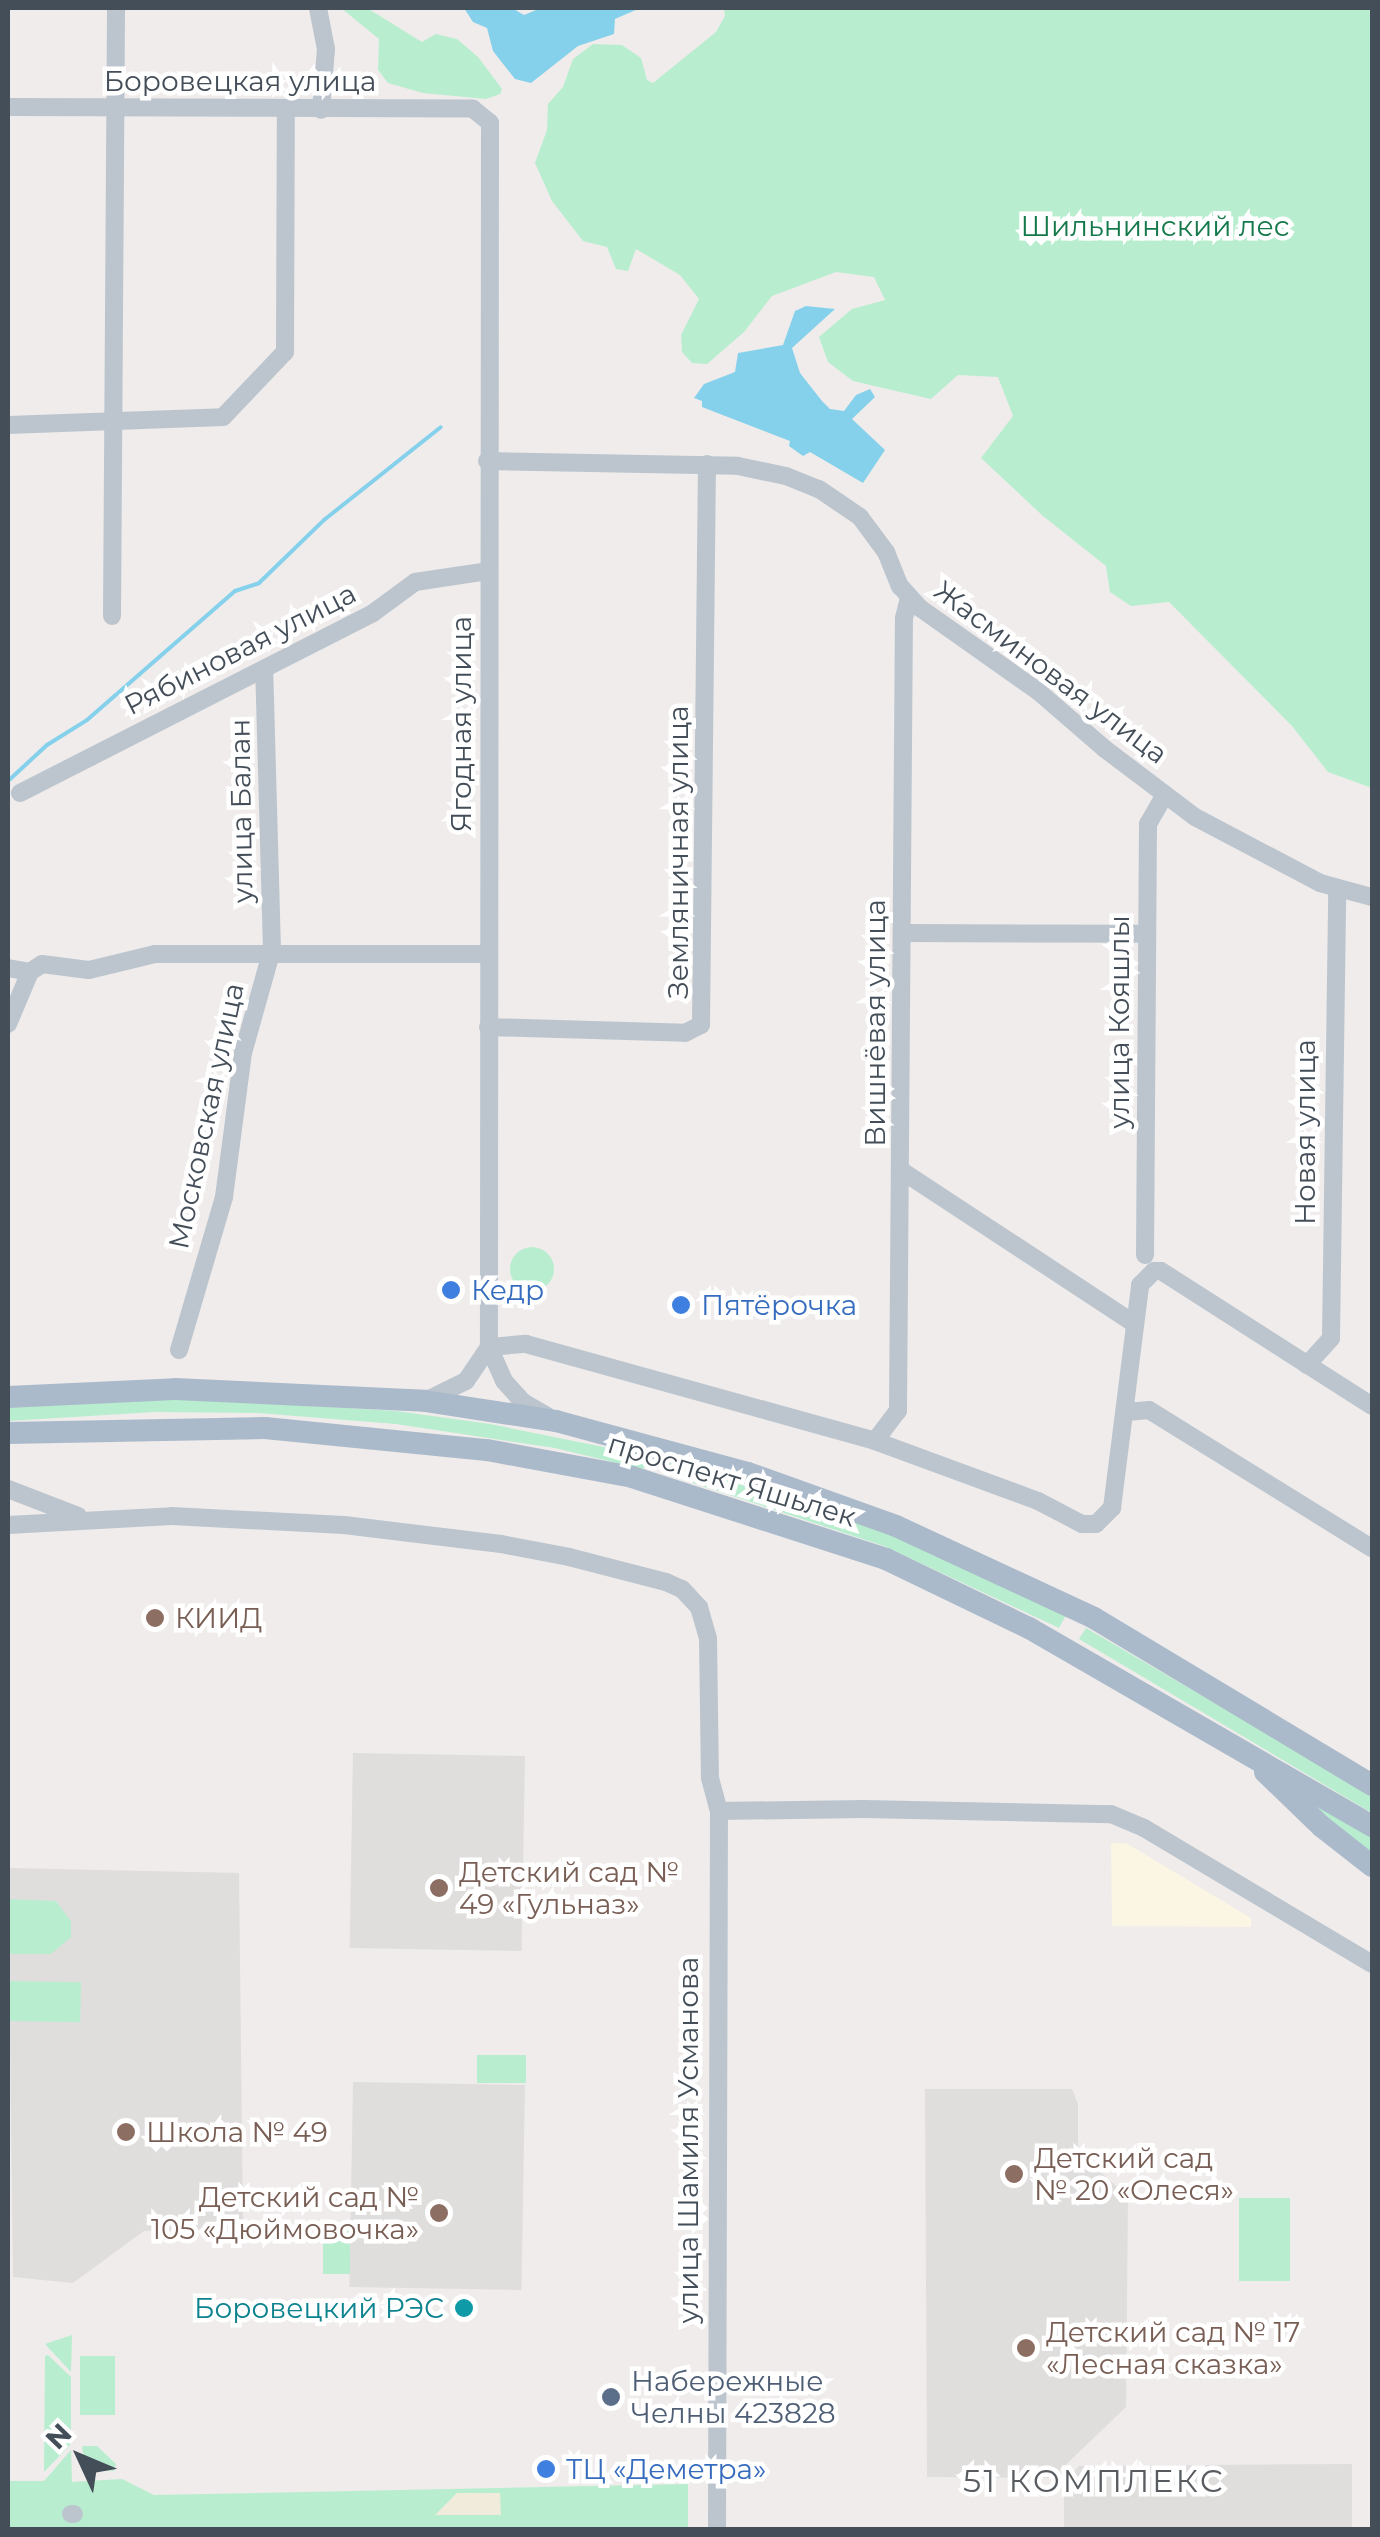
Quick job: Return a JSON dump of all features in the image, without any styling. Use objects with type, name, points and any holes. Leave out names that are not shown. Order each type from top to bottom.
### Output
[{"type":"main road","name":"проспект Яшьлек","points":[[8,1397],[174,1389],[274,1390],[425,1401],[556,1421],[748,1473],[896,1526],[1094,1618],[1372,1785]]},
{"type":"main road","name":"проспект Яшьлек","points":[[8,1433],[265,1428],[486,1450],[632,1477],[886,1558],[1070,1652],[1372,1826]]},
{"type":"main road","points":[[632,1477],[660,1465],[644,1446]]},
{"type":"main road","points":[[1070,1652],[1068,1630],[1077,1620],[1094,1618]]},
{"type":"main road","points":[[1237,1745],[1321,1826],[1372,1866]]},
{"type":"street","points":[[112,616],[116,8]]},
{"type":"street","points":[[318,8],[326,49],[320,110]]},
{"type":"street","name":"Боровецкая улица","points":[[8,107],[473,109]]},
{"type":"street","name":"Ягодная улица","points":[[473,109],[483,114],[492,134],[487,461],[489,1347]]},
{"type":"street","points":[[8,425],[223,418],[285,352],[286,110]]},
{"type":"street","name":"Жасминовая улица","points":[[487,461],[707,464],[786,476],[841,503],[878,538],[908,598],[1038,692],[1164,794],[1195,817],[1337,890],[1372,898]]},
{"type":"street","name":"Земляничная улица","points":[[488,1027],[684,1033],[701,1024],[707,464]]},
{"type":"street","name":"Рябиновая улица","points":[[20,793],[373,613],[415,582],[488,571]]},
{"type":"street","name":"Вишнёвая улица","points":[[875,1441],[898,1411],[904,618],[908,598]]},
{"type":"street","name":"улица Балан","points":[[264,670],[272,950]]},
{"type":"street","name":"улица Кояшлы","points":[[1145,1256],[1148,824],[1164,794]]},
{"type":"street","name":"Новая улица","points":[[1307,1365],[1331,1338],[1337,890]]},
{"type":"street","points":[[904,933],[1147,934]]},
{"type":"street","points":[[8,1024],[30,972],[42,964],[90,970],[156,954],[272,950],[488,954]]},
{"type":"street","name":"Московская улица","points":[[178,1350],[224,1197],[243,1053],[272,950]]},
{"type":"street","points":[[8,968],[30,972]]},
{"type":"street","points":[[902,1170],[1135,1324]]},
{"type":"street","points":[[489,1347],[526,1344],[875,1441],[1038,1501],[1082,1524],[1096,1524],[1112,1508],[1140,1285],[1146,1276],[1161,1271],[1372,1406]]},
{"type":"street","points":[[425,1401],[466,1381],[489,1347]]},
{"type":"street","points":[[489,1347],[504,1381],[523,1402],[556,1421]]},
{"type":"street","points":[[1126,1412],[1149,1410],[1372,1548]]},
{"type":"street","points":[[8,1490],[83,1518]]},
{"type":"street","name":"улица Шамиля Усманова","points":[[83,1518],[172,1516],[344,1525],[502,1544],[666,1582],[693,1598],[705,1620],[710,1778],[719,1812],[717,2530]]},
{"type":"street","points":[[8,1525],[83,1518]]},
{"type":"street","points":[[719,1812],[1081,1810],[1122,1817],[1372,1964]]},
{"type":"shaded area","name":"Детский сад № 49 «Гульназ»","points":[[353,1753],[525,1756],[522,1951],[350,1948]]},
{"type":"shaded area","points":[[1111,1843],[1126,1843],[1251,1918],[1251,1927],[1112,1926]]},
{"type":"shaded area","name":"Школа № 49","points":[[8,1868],[239,1873],[243,2228],[144,2231],[73,2283],[13,2277]]},
{"type":"shaded area","name":"Детский сад № 105 «Дюймовочка»","points":[[353,2082],[525,2085],[521,2290],[349,2287]]},
{"type":"shaded area","points":[[925,2089],[1072,2089],[1078,2104],[1078,2151],[1128,2197],[1126,2407],[1052,2478],[927,2477]]},
{"type":"shaded area","points":[[1352,2464],[1352,2529],[1064,2529],[1064,2483],[1079,2466]]},
{"type":"green space","points":[[341,8],[367,8],[422,42],[436,34],[457,39],[478,57],[502,89],[500,94],[486,99],[423,93],[388,83],[378,70],[379,39]]},
{"type":"green space","name":"Шильнинский лес","points":[[724,8],[1372,8],[1372,788],[1328,772],[1292,726],[1169,602],[1131,606],[1110,592],[1106,566],[1043,516],[981,458],[1013,416],[998,377],[958,375],[931,399],[853,381],[828,362],[819,337],[852,309],[885,300],[874,277],[836,272],[772,296],[744,332],[707,364],[692,363],[682,352],[681,335],[699,299],[680,275],[636,249],[628,271],[616,269],[607,247],[583,241],[552,201],[535,163],[547,130],[548,104],[563,87],[573,59],[593,44],[622,45],[641,58],[647,80],[653,83],[716,32],[725,16]]},
{"type":"green space","points":[[532,1247],[548,1253],[554,1269],[548,1285],[532,1291],[516,1285],[510,1269],[516,1253]]},
{"type":"green space","points":[[155,1396],[396,1411],[490,1424],[643,1455],[647,1466],[642,1469],[555,1448],[396,1424],[258,1413],[155,1412],[8,1421],[8,1407]]},
{"type":"green space","points":[[669,1461],[888,1533],[1066,1615],[1059,1628],[884,1546],[666,1474]]},
{"type":"green space","points":[[1086,1628],[1372,1795],[1372,1813],[1079,1639]]},
{"type":"green space","points":[[1294,1790],[1372,1837],[1372,1858]]},
{"type":"green space","points":[[8,1899],[56,1901],[71,1921],[71,1937],[51,1954],[8,1954]]},
{"type":"green space","points":[[8,1981],[81,1982],[80,2022],[8,2021]]},
{"type":"green space","points":[[477,2055],[526,2055],[526,2083],[477,2083]]},
{"type":"green space","points":[[1239,2198],[1290,2198],[1290,2281],[1239,2281]]},
{"type":"green space","points":[[323,2225],[350,2225],[350,2274],[323,2274]]},
{"type":"green space","points":[[72,2335],[71,2372],[45,2344]]},
{"type":"green space","points":[[45,2356],[71,2377],[71,2444],[44,2472]]},
{"type":"green space","points":[[80,2356],[115,2356],[115,2415],[80,2415]]},
{"type":"green space","points":[[82,2446],[97,2446],[116,2464],[114,2471],[85,2470]]},
{"type":"green space","points":[[71,2450],[72,2482],[122,2479],[154,2495],[688,2484],[688,2529],[8,2530],[8,2481],[44,2481]]},
{"type":"sand","points":[[457,2493],[500,2493],[501,2515],[435,2515]]},
{"type":"water","points":[[464,8],[512,8],[524,15],[541,8],[638,9],[615,19],[614,34],[578,46],[531,83],[515,79],[493,51],[487,28],[473,22]]},
{"type":"water","points":[[806,306],[835,309],[792,348],[800,373],[830,409],[844,411],[856,395],[870,389],[875,397],[852,419],[885,450],[863,483],[810,452],[803,456],[789,446],[790,441],[702,407],[702,401],[694,398],[704,384],[735,372],[738,353],[783,345],[795,311]]},
{"type":"waterway","points":[[8,781],[47,745],[87,720],[235,591],[259,583],[324,520],[441,427]]},
{"type":"place","name":"Кедр","points":[[451,1290]]},
{"type":"place","name":"Пятёрочка","points":[[681,1305]]},
{"type":"place","name":"КИИД","points":[[155,1618]]},
{"type":"place","name":"Детский сад № 49 «Гульназ»","points":[[439,1888]]},
{"type":"place","name":"Школа № 49","points":[[126,2132]]},
{"type":"place","name":"Детский сад № 20 «Олеся»","points":[[1014,2174]]},
{"type":"place","name":"Детский сад № 105 «Дюймовочка»","points":[[439,2213]]},
{"type":"place","name":"Боровецкий РЭС","points":[[464,2308]]},
{"type":"place","name":"Детский сад № 17 «Лесная сказка»","points":[[1026,2348]]},
{"type":"place","name":"Набережные Челны 423828","points":[[611,2397]]},
{"type":"place","name":"ТЦ «Деметра»","points":[[546,2469]]},
{"type":"district","name":"51 КОМПЛЕКС","points":[[1094,2481]]}]
